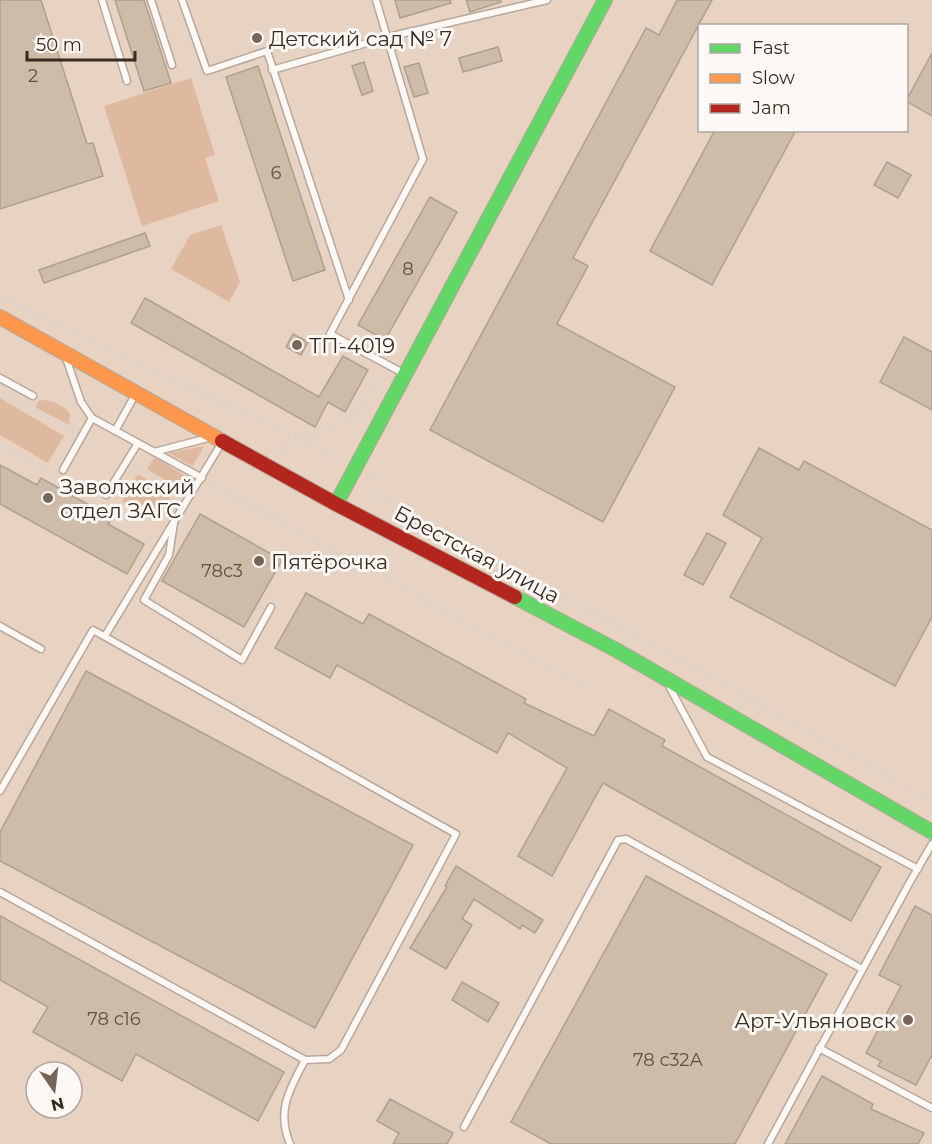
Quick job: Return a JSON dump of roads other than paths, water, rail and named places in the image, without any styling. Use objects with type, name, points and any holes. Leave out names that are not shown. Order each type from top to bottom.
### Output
[{"type":"street","points":[[336,504],[605,0]]},
{"type":"street","name":"Брестская улица","points":[[0,317],[336,504],[618,651],[932,832]]},
{"type":"lane","points":[[102,0],[127,81]]},
{"type":"lane","points":[[151,0],[172,65]]},
{"type":"lane","points":[[182,0],[207,71],[267,51],[349,300]]},
{"type":"lane","points":[[376,0],[423,159],[330,334],[404,374]]},
{"type":"lane","points":[[272,70],[388,37],[547,0]]},
{"type":"lane","points":[[64,352],[81,402],[92,418],[202,478]]},
{"type":"lane","points":[[0,378],[33,396]]},
{"type":"lane","points":[[115,431],[136,392]]},
{"type":"lane","points":[[63,470],[92,418]]},
{"type":"lane","points":[[153,452],[219,438]]},
{"type":"lane","points":[[105,636],[202,478],[219,438]]},
{"type":"lane","points":[[106,495],[138,443]]},
{"type":"lane","points":[[174,523],[169,555],[144,600],[242,660],[271,607]]},
{"type":"lane","points":[[0,626],[41,649]]},
{"type":"lane","points":[[0,791],[93,630],[456,834],[341,1050],[329,1059],[305,1060],[0,892]]},
{"type":"lane","points":[[664,678],[707,757],[918,869]]},
{"type":"lane","points":[[464,1127],[618,840],[626,839],[862,969]]},
{"type":"lane","points":[[768,1144],[910,880],[932,844]]},
{"type":"lane","points":[[925,858],[932,862]]},
{"type":"lane","points":[[819,1048],[932,1108]]},
{"type":"lane","points":[[290,1144],[284,1115],[285,1098],[305,1060]]},
{"type":"place","name":"Детский сад № 7","points":[[257,38]]},
{"type":"place","name":"ТП-4019","points":[[297,345]]},
{"type":"place","name":"Заволжский отдел ЗАГС","points":[[48,498]]},
{"type":"place","name":"Пятёрочка","points":[[259,561]]},
{"type":"place","name":"Арт-Ульяновск","points":[[908,1020]]}]
